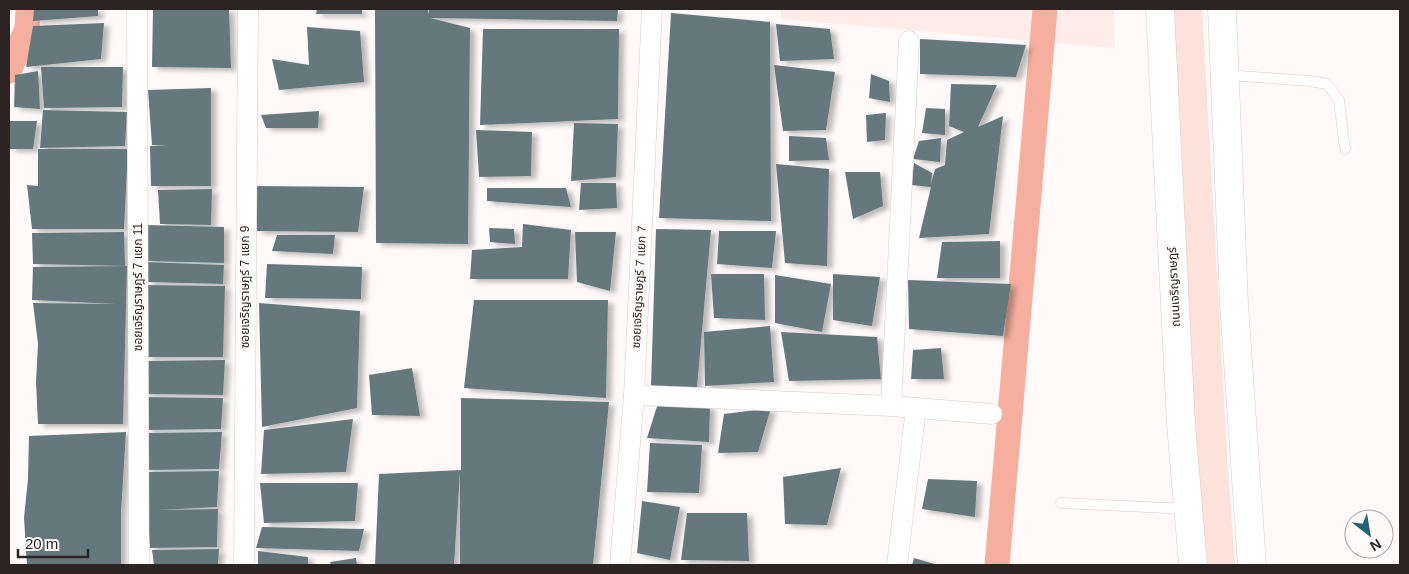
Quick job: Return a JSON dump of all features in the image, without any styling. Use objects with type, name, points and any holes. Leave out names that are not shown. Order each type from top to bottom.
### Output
[{"type":"main road","name":"ถนนเจริญราษฎร์","points":[[1160,9],[1181,424],[1193,565]]},
{"type":"main road","points":[[1222,9],[1234,304],[1252,565]]},
{"type":"street","name":"ซอยเจริญราษฎร์ 7 แยก 11","points":[[136,9],[139,565]]},
{"type":"street","name":"ซอยเจริญราษฎร์ 7 แยก 9","points":[[244,565],[248,9]]},
{"type":"street","name":"ซอยเจริญราษฎร์ 7 แยก 7","points":[[620,565],[634,395],[652,9]]},
{"type":"street","points":[[892,406],[909,41]]},
{"type":"street","points":[[634,395],[892,406],[992,414]]},
{"type":"street","points":[[897,565],[916,408]]},
{"type":"lane","points":[[1226,75],[1327,84],[1339,100],[1346,149]]},
{"type":"lane","points":[[1061,503],[1188,510]]},
{"type":"shaded area","points":[[781,9],[1114,9],[1115,48],[781,19]]},
{"type":"shaded area","points":[[1174,9],[1202,9],[1235,565],[1202,565],[1196,477]]},
{"type":"building","points":[[34,9],[98,9],[98,16],[33,21]]},
{"type":"building","points":[[229,9],[231,68],[152,67],[153,10]]},
{"type":"building","points":[[317,9],[362,9],[362,14],[316,14]]},
{"type":"building","points":[[375,9],[428,9],[429,15],[429,9],[618,9],[617,21],[430,18],[470,28],[468,244],[376,243]]},
{"type":"building","points":[[671,13],[770,22],[771,221],[659,218]]},
{"type":"building","points":[[104,23],[101,59],[26,67],[33,26]]},
{"type":"building","points":[[776,24],[830,29],[834,59],[780,61]]},
{"type":"building","points":[[307,27],[360,31],[364,82],[279,90],[272,59],[309,65]]},
{"type":"building","points":[[483,29],[619,29],[618,119],[480,125]]},
{"type":"building","points":[[920,39],[1026,45],[1016,77],[920,74]]},
{"type":"building","points":[[774,65],[835,72],[826,130],[783,131]]},
{"type":"building","points":[[41,67],[123,67],[122,107],[44,108]]},
{"type":"building","points":[[38,71],[40,109],[14,107],[15,75]]},
{"type":"building","points":[[871,74],[889,81],[890,102],[869,98]]},
{"type":"building","points":[[951,84],[997,85],[978,127],[1003,116],[989,234],[919,238],[931,187],[911,185],[914,163],[932,173],[931,184],[935,169],[945,165],[947,140],[964,132],[949,126]]},
{"type":"building","points":[[211,88],[211,186],[151,186],[150,146],[168,145],[152,145],[148,90]]},
{"type":"building","points":[[926,108],[945,109],[945,135],[922,133]]},
{"type":"building","points":[[43,110],[127,112],[125,146],[40,148]]},
{"type":"building","points":[[319,111],[318,128],[266,128],[261,115]]},
{"type":"building","points":[[886,113],[885,140],[867,142],[866,115]]},
{"type":"building","points":[[9,121],[37,121],[33,149],[10,149]]},
{"type":"building","points":[[574,123],[618,124],[616,177],[571,181]]},
{"type":"building","points":[[476,130],[532,132],[531,176],[479,177]]},
{"type":"building","points":[[789,136],[826,138],[829,160],[789,161]]},
{"type":"building","points":[[941,138],[940,162],[913,159],[919,141]]},
{"type":"building","points":[[38,149],[128,149],[124,229],[32,229],[27,185],[38,186]]},
{"type":"building","points":[[776,164],[829,169],[827,266],[785,263]]},
{"type":"building","points":[[845,172],[880,172],[883,206],[853,219]]},
{"type":"building","points":[[581,183],[616,183],[617,208],[579,210]]},
{"type":"building","points":[[251,186],[364,187],[358,232],[257,231]]},
{"type":"building","points":[[487,188],[566,188],[571,207],[487,201]]},
{"type":"building","points":[[212,189],[211,225],[160,224],[158,190]]},
{"type":"building","points":[[523,224],[571,230],[568,279],[470,279],[472,250],[522,247]]},
{"type":"building","points":[[146,225],[224,227],[224,263],[146,261]]},
{"type":"building","points":[[489,228],[514,229],[515,244],[490,242]]},
{"type":"building","points":[[656,229],[711,230],[697,387],[651,386]]},
{"type":"building","points":[[719,231],[776,231],[772,268],[717,264]]},
{"type":"building","points":[[124,232],[125,266],[33,264],[32,233]]},
{"type":"building","points":[[575,232],[616,232],[610,291],[577,282]]},
{"type":"building","points":[[277,235],[335,235],[333,254],[272,251]]},
{"type":"building","points":[[1000,241],[1000,278],[937,278],[942,242]]},
{"type":"building","points":[[146,262],[224,265],[223,284],[147,282]]},
{"type":"building","points":[[267,264],[362,267],[361,299],[265,298]]},
{"type":"building","points":[[127,266],[123,424],[38,424],[36,382],[38,344],[33,303],[116,304],[32,300],[33,267]]},
{"type":"building","points":[[711,274],[764,274],[765,320],[714,318]]},
{"type":"building","points":[[833,274],[880,277],[872,326],[833,320]]},
{"type":"building","points":[[775,275],[831,284],[822,332],[775,323]]},
{"type":"building","points":[[908,280],[1011,284],[1003,336],[909,329]]},
{"type":"building","points":[[144,285],[225,286],[223,357],[146,357]]},
{"type":"building","points":[[474,300],[608,300],[606,398],[464,388]]},
{"type":"building","points":[[259,303],[360,311],[357,408],[262,427]]},
{"type":"building","points":[[770,326],[774,382],[705,386],[704,332]]},
{"type":"building","points":[[781,332],[877,337],[881,379],[789,381]]},
{"type":"building","points":[[941,348],[944,379],[911,379],[913,350]]},
{"type":"building","points":[[225,360],[223,395],[144,394],[144,361]]},
{"type":"building","points":[[412,368],[420,416],[372,415],[369,375]]},
{"type":"building","points":[[143,397],[223,398],[221,429],[147,430]]},
{"type":"building","points":[[461,398],[609,402],[593,565],[460,565],[460,472],[454,565],[375,565],[379,474],[461,470]]},
{"type":"building","points":[[659,400],[710,406],[709,442],[647,438]]},
{"type":"building","points":[[771,408],[758,452],[718,453],[724,414]]},
{"type":"building","points":[[353,419],[346,472],[261,474],[264,430]]},
{"type":"building","points":[[126,432],[121,512],[121,565],[27,565],[24,518],[28,479],[29,436]]},
{"type":"building","points":[[222,432],[219,469],[146,470],[145,433]]},
{"type":"building","points":[[650,443],[702,445],[699,493],[647,492]]},
{"type":"building","points":[[841,468],[827,525],[785,524],[783,477]]},
{"type":"building","points":[[219,471],[217,507],[159,510],[218,509],[217,547],[150,548],[145,472]]},
{"type":"building","points":[[928,479],[977,481],[975,517],[922,509]]},
{"type":"building","points":[[260,483],[358,483],[355,521],[264,523]]},
{"type":"building","points":[[642,501],[680,507],[670,560],[637,553]]},
{"type":"building","points":[[687,513],[747,513],[749,561],[681,560]]},
{"type":"building","points":[[262,527],[364,529],[359,551],[256,548]]},
{"type":"building","points":[[219,549],[218,565],[154,565],[152,550]]},
{"type":"building","points":[[258,551],[308,557],[308,565],[258,565]]},
{"type":"building","points":[[356,558],[357,565],[331,565],[330,562]]},
{"type":"building","points":[[914,558],[938,565],[912,565]]},
{"type":"waterway","points":[[9,71],[27,29],[28,9]]},
{"type":"waterway","points":[[997,565],[1045,9]]}]
